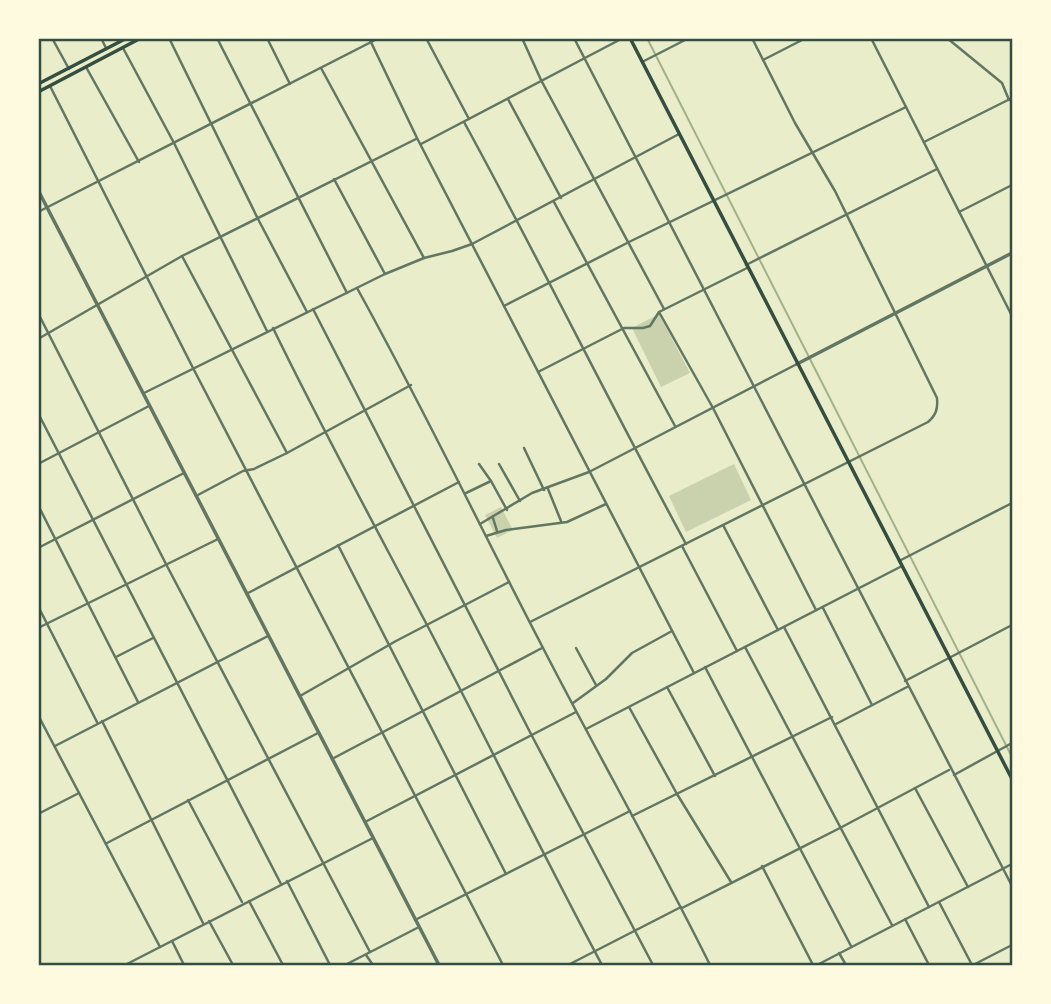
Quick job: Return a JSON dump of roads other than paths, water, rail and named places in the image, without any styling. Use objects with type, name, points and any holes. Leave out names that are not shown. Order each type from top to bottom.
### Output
[{"type":"main road","points":[[38,84],[127,38]]},
{"type":"main road","points":[[38,92],[141,38]]},
{"type":"main road","points":[[630,38],[1013,779]]},
{"type":"street","points":[[52,38],[69,69]]},
{"type":"street","points":[[101,38],[106,49]]},
{"type":"street","points":[[169,38],[307,312]]},
{"type":"street","points":[[217,38],[347,293]]},
{"type":"street","points":[[267,38],[290,84]]},
{"type":"street","points":[[38,212],[321,68],[370,40],[379,38]]},
{"type":"street","points":[[426,38],[469,119]]},
{"type":"street","points":[[522,38],[541,80],[664,309]]},
{"type":"street","points":[[574,38],[907,687],[1013,886]]},
{"type":"street","points":[[421,144],[623,38]]},
{"type":"street","points":[[642,62],[689,38]]},
{"type":"street","points":[[530,622],[928,422],[938,407],[937,398],[847,216],[752,38]]},
{"type":"street","points":[[763,60],[806,38]]},
{"type":"street","points":[[871,38],[1013,316]]},
{"type":"street","points":[[924,142],[1011,99],[1002,83],[947,38]]},
{"type":"street","points":[[370,40],[417,138],[694,673]]},
{"type":"street","points":[[123,48],[267,331]]},
{"type":"street","points":[[86,67],[138,162]]},
{"type":"street","points":[[321,68],[424,258]]},
{"type":"street","points":[[50,86],[503,965]]},
{"type":"street","points":[[507,98],[561,198]]},
{"type":"street","points":[[504,306],[906,107]]},
{"type":"street","points":[[464,122],[518,221],[737,651]]},
{"type":"street","points":[[144,394],[232,348],[386,274],[424,258],[472,244],[679,134]]},
{"type":"street","points":[[38,339],[146,275],[417,138]]},
{"type":"street","points":[[538,372],[624,328],[650,326],[664,309],[937,169]]},
{"type":"street","points":[[334,179],[386,274]]},
{"type":"street","points":[[959,212],[1013,185]]},
{"type":"street","points":[[38,190],[439,965]]},
{"type":"street","points":[[554,202],[675,426]]},
{"type":"street","points":[[480,524],[538,491],[589,472],[1013,253]]},
{"type":"street","points":[[182,256],[287,453]]},
{"type":"street","points":[[358,288],[411,385],[542,648],[710,965]]},
{"type":"street","points":[[313,309],[653,965]]},
{"type":"street","points":[[659,312],[713,408],[816,610]]},
{"type":"street","points":[[38,313],[167,566],[370,952]]},
{"type":"street","points":[[273,328],[324,432],[602,965]]},
{"type":"street","points":[[196,496],[287,453],[411,385]]},
{"type":"street","points":[[38,464],[149,406]]},
{"type":"street","points":[[38,413],[281,884]]},
{"type":"street","points":[[524,448],[562,523]]},
{"type":"street","points":[[479,464],[507,510]]},
{"type":"street","points":[[499,464],[520,501]]},
{"type":"street","points":[[38,548],[184,473]]},
{"type":"street","points":[[465,494],[491,481]]},
{"type":"street","points":[[246,594],[459,482]]},
{"type":"street","points":[[899,561],[1013,503]]},
{"type":"street","points":[[486,536],[562,523],[606,504]]},
{"type":"street","points":[[38,505],[139,703]]},
{"type":"street","points":[[493,518],[497,532]]},
{"type":"street","points":[[723,525],[778,630]]},
{"type":"street","points":[[38,628],[218,539]]},
{"type":"street","points":[[338,545],[387,646],[506,874]]},
{"type":"street","points":[[586,729],[902,566]]},
{"type":"street","points":[[299,696],[509,582]]},
{"type":"street","points":[[38,606],[203,923]]},
{"type":"street","points":[[822,607],[872,705]]},
{"type":"street","points":[[905,681],[1013,625]]},
{"type":"street","points":[[784,627],[929,906]]},
{"type":"street","points":[[572,704],[632,653],[672,631]]},
{"type":"street","points":[[55,746],[268,636]]},
{"type":"street","points":[[116,657],[153,638]]},
{"type":"street","points":[[745,647],[892,925]]},
{"type":"street","points":[[331,759],[542,648]]},
{"type":"street","points":[[576,648],[596,686]]},
{"type":"street","points":[[705,667],[851,946]]},
{"type":"street","points":[[667,687],[715,776]]},
{"type":"street","points":[[835,724],[907,687]]},
{"type":"street","points":[[629,707],[677,794],[731,882]]},
{"type":"street","points":[[365,823],[576,712]]},
{"type":"street","points":[[38,715],[159,947]]},
{"type":"street","points":[[632,816],[832,717]]},
{"type":"street","points":[[107,843],[318,733]]},
{"type":"street","points":[[953,775],[1013,743]]},
{"type":"street","points":[[568,965],[840,828],[950,769]]},
{"type":"street","points":[[914,788],[968,887]]},
{"type":"street","points":[[38,814],[80,793]]},
{"type":"street","points":[[188,800],[243,904]]},
{"type":"street","points":[[415,920],[630,811]]},
{"type":"street","points":[[125,965],[373,838]]},
{"type":"street","points":[[762,866],[815,965],[1013,864]]},
{"type":"street","points":[[287,881],[330,965]]},
{"type":"street","points":[[249,901],[283,965]]},
{"type":"street","points":[[939,902],[972,965],[1013,945]]},
{"type":"street","points":[[905,919],[929,965]]},
{"type":"street","points":[[209,921],[233,965]]},
{"type":"street","points":[[345,965],[419,927]]},
{"type":"street","points":[[172,941],[184,965]]},
{"type":"street","points":[[839,953],[846,965]]},
{"type":"street","points":[[366,955],[373,965]]},
{"type":"street","points":[[135,960],[138,965]]},
{"type":"waterway","points":[[647,38],[1012,757]]}]
